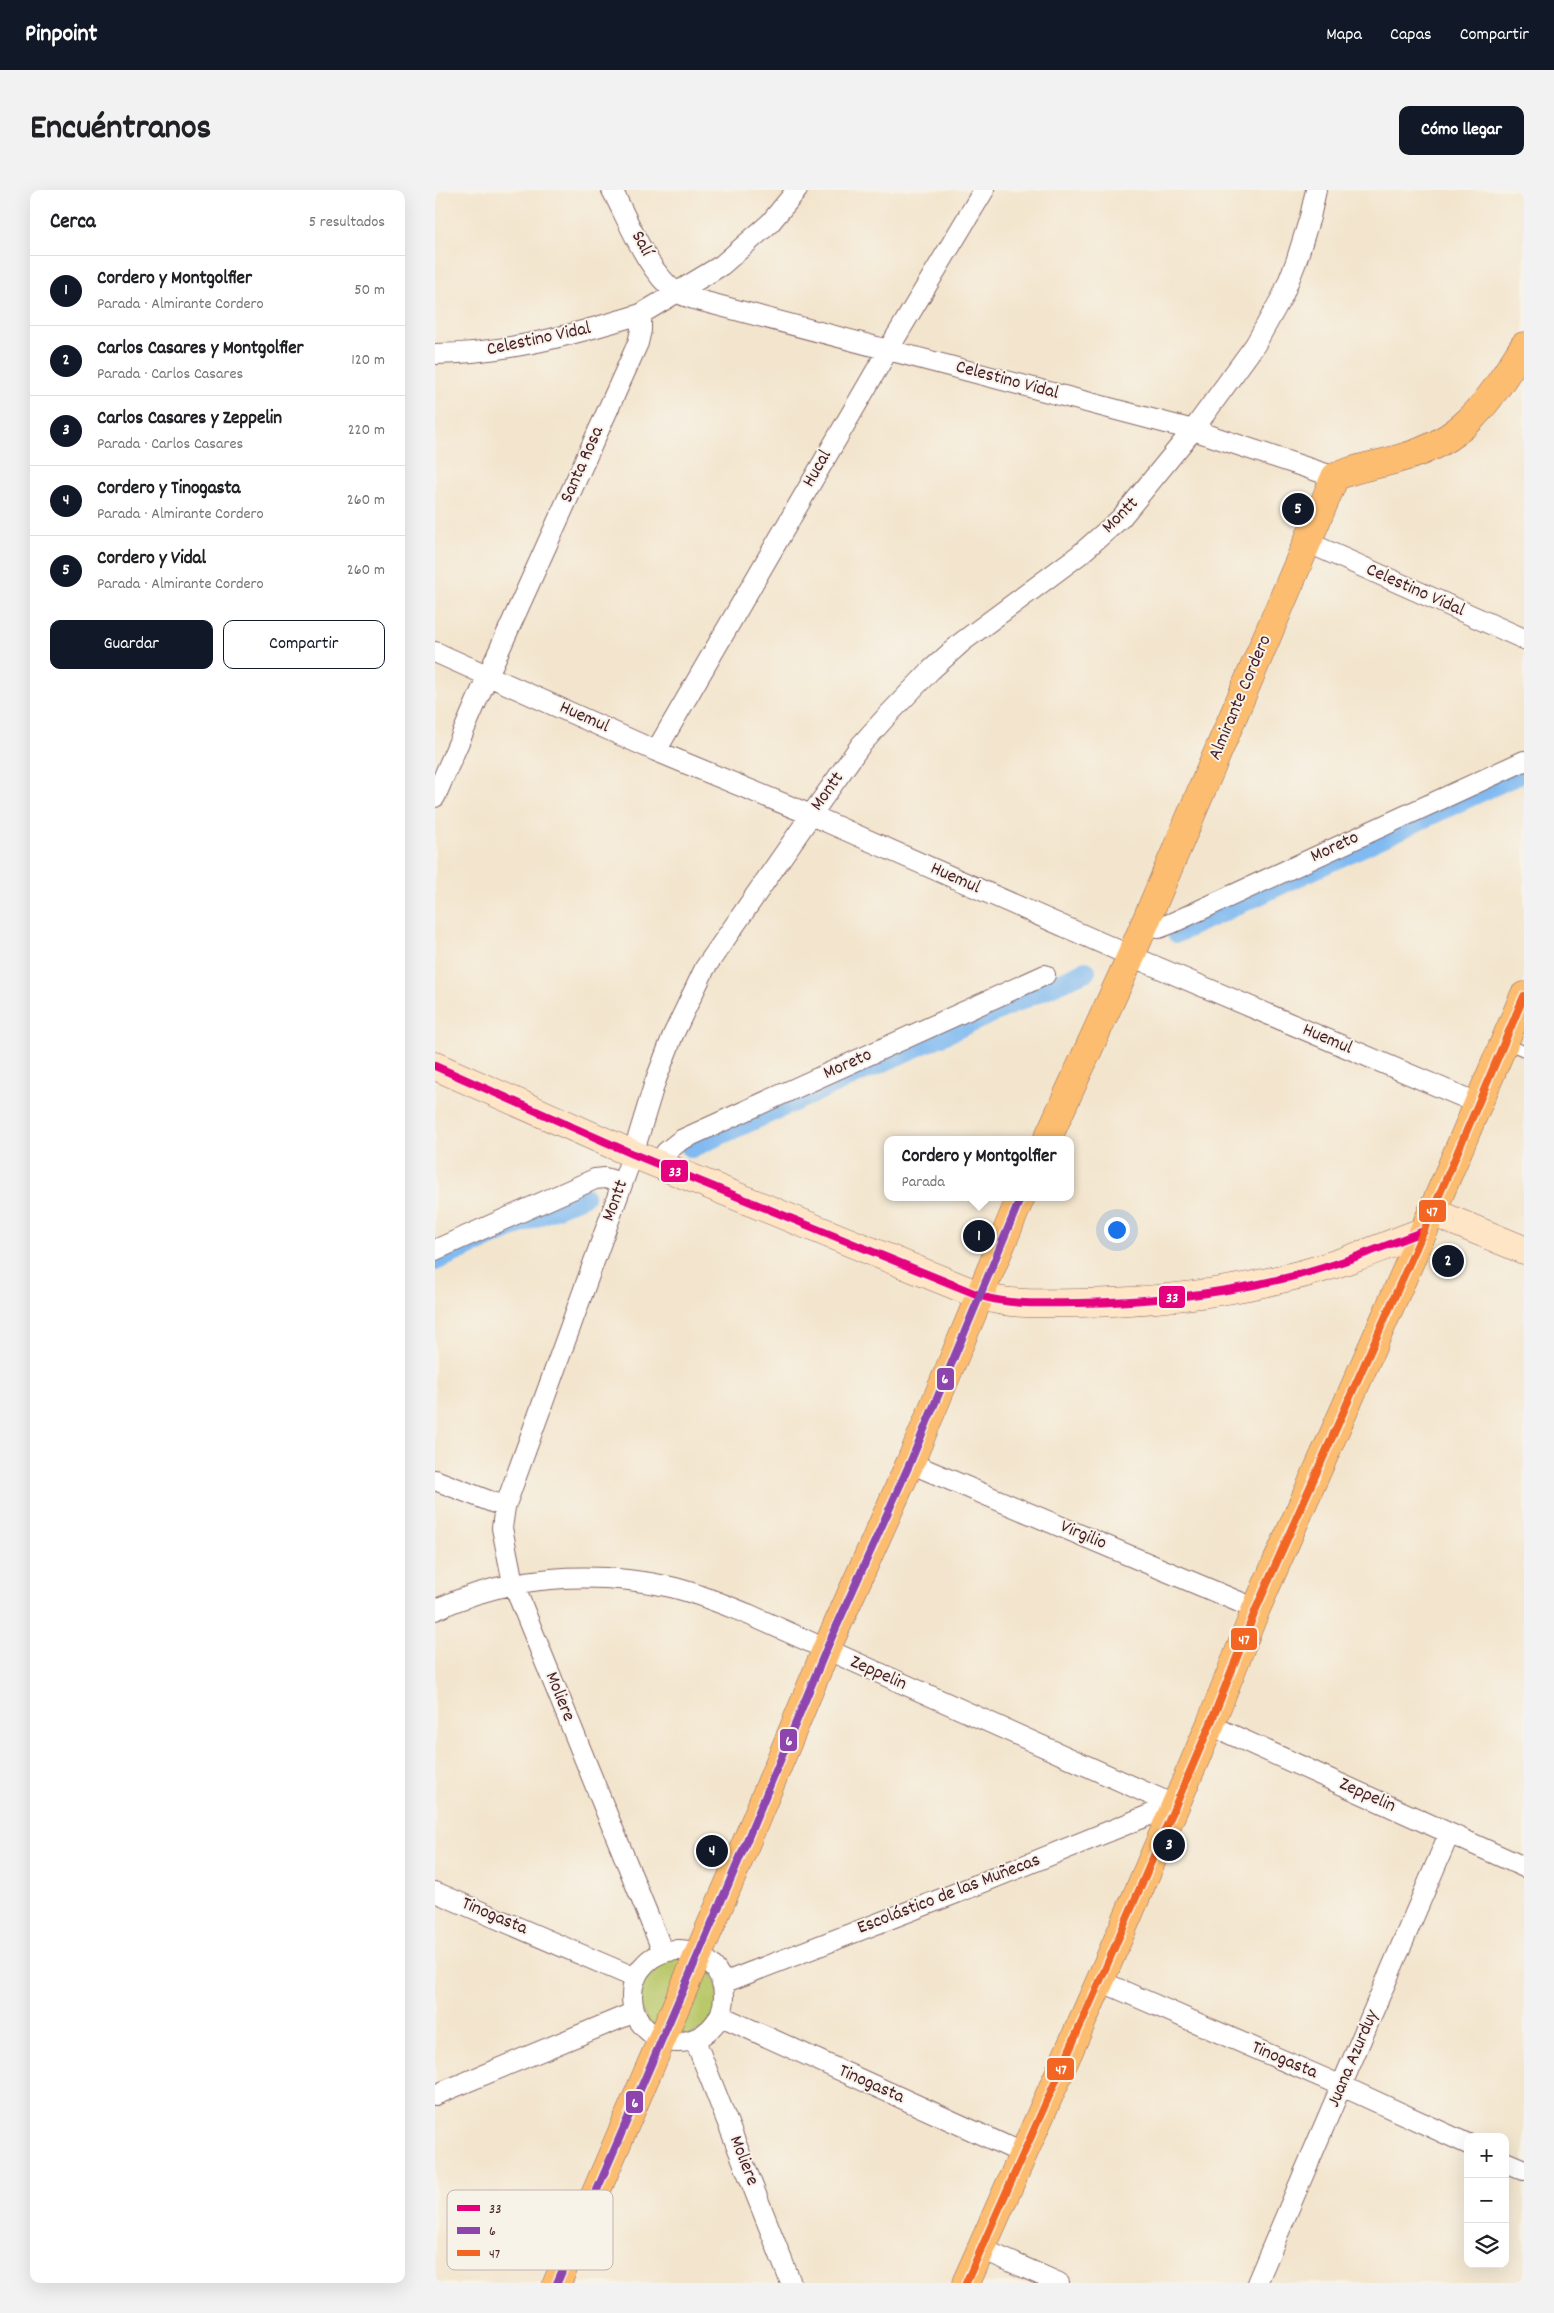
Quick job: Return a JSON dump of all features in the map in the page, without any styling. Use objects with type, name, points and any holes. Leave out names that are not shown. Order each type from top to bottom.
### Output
[{"type":"main road","points":[[1335,477],[1350,470],[1402,458],[1426,450],[1453,436],[1471,421],[1490,397],[1524,346]]},
{"type":"main road","name":"Almirante Cordero","points":[[1049,1136],[1131,956],[1335,477]]},
{"type":"main road","points":[[967,2283],[1022,2153],[1100,1982],[1174,1805],[1210,1725],[1257,1609],[1428,1221],[1477,1103],[1514,1047],[1524,996]]},
{"type":"main road","points":[[597,2190],[699,1954],[826,1650],[910,1463],[1019,1201]]},
{"type":"main road","points":[[557,2283],[563,2270]]},
{"type":"street","name":"Salí","points":[[612,190],[649,259],[663,280],[678,293]]},
{"type":"street","points":[[641,314],[678,293],[722,264],[770,223],[797,190]]},
{"type":"street","name":"Hucal","points":[[656,751],[888,350],[984,190]]},
{"type":"street","name":"Montt","points":[[505,1507],[623,1183],[655,1082],[673,1034],[705,968],[860,746],[931,670],[962,642],[1079,555],[1108,530],[1142,494],[1193,430],[1255,345],[1283,295],[1299,253],[1316,190]]},
{"type":"street","name":"Celestino Vidal","points":[[678,293],[694,299],[1193,430],[1335,477]]},
{"type":"street","name":"Celestino Vidal","points":[[435,354],[473,354],[514,348],[553,340],[641,314]]},
{"type":"street","name":"Santa Rosa","points":[[435,797],[638,343],[641,330],[641,314]]},
{"type":"street","name":"Celestino Vidal","points":[[1307,542],[1524,639]]},
{"type":"street","name":"Huemul","points":[[435,652],[656,751],[811,815],[1131,956],[1477,1103]]},
{"type":"street","name":"Moreto","points":[[1144,924],[1159,928],[1172,923],[1524,761]]},
{"type":"street","name":"Moreto","points":[[660,1165],[666,1152],[681,1140],[1045,975]]},
{"type":"street","points":[[435,1066],[633,1154],[981,1296],[1011,1303],[1113,1302],[1177,1298],[1292,1277],[1354,1258],[1428,1221],[1524,1250]]},
{"type":"street","points":[[435,1250],[595,1179],[605,1178],[623,1183]]},
{"type":"street","name":"Virgilio","points":[[910,1463],[1257,1609]]},
{"type":"street","points":[[435,1480],[505,1507]]},
{"type":"street","name":"Moliere","points":[[505,1507],[502,1528],[513,1584],[663,1952]]},
{"type":"street","name":"Zeppelin","points":[[513,1584],[553,1579],[595,1578],[672,1587],[718,1602],[1174,1805]]},
{"type":"street","points":[[435,1610],[484,1591],[513,1584]]},
{"type":"street","name":"Zeppelin","points":[[1210,1725],[1524,1867]]},
{"type":"street","name":"Escolástico de las Muñecas","points":[[723,1983],[954,1894],[1174,1805]]},
{"type":"street","name":"Juana Azurduy","points":[[1257,2283],[1449,1834]]},
{"type":"street","name":"Tinogasta","points":[[435,1892],[636,1978]]},
{"type":"street","points":[[687,1950],[699,1954],[710,1961],[718,1971],[723,1983],[724,2005],[721,2016],[710,2030],[695,2040],[684,2042],[662,2040],[641,2024],[635,2012],[632,2001],[636,1978],[647,1962],[663,1952],[687,1950]]},
{"type":"street","name":"Tinogasta","points":[[1100,1982],[1342,2086],[1464,2142]]},
{"type":"street","points":[[435,2095],[635,2012]]},
{"type":"street","name":"Tinogasta","points":[[721,2016],[1022,2153]]},
{"type":"street","name":"Moliere","points":[[695,2040],[791,2283]]},
{"type":"street","points":[[1509,2164],[1524,2170]]},
{"type":"street","points":[[982,2249],[1059,2283]]},
{"type":"green space","points":[[678,1957],[691,1959],[659,2032],[648,2021],[642,2010],[639,1998],[640,1987],[644,1977],[652,1968],[663,1961]]},
{"type":"green space","points":[[700,1962],[712,1974],[718,1988],[720,2001],[717,2013],[710,2024],[699,2031],[685,2035],[668,2035]]},
{"type":"waterway","points":[[1177,933],[1524,772]]},
{"type":"waterway","points":[[691,1148],[1086,971]]},
{"type":"waterway","points":[[435,1261],[584,1196]]},
{"type":"transit line","name":"47","points":[[966,2283],[1100,1981],[1210,1725],[1256,1609],[1432,1212],[1524,996]]},
{"type":"transit line","name":"33","points":[[435,1066],[633,1154],[981,1296],[993,1299],[1017,1303],[1133,1301],[1238,1288],[1324,1268],[1424,1231]]},
{"type":"transit line","name":"6","points":[[597,2190],[738,1862],[826,1650],[910,1463],[1019,1201]]},
{"type":"transit line","name":"6","points":[[557,2283],[563,2270]]},
{"type":"place","name":"Cordero y Vidal","points":[[1298,509]]},
{"type":"place","name":"Cordero y Montgolfier","points":[[979,1236]]},
{"type":"place","name":"Carlos Casares y Montgolfier","points":[[1448,1261]]},
{"type":"place","name":"Carlos Casares y Zeppelin","points":[[1169,1845]]},
{"type":"place","name":"Cordero y Tinogasta","points":[[712,1851]]}]
